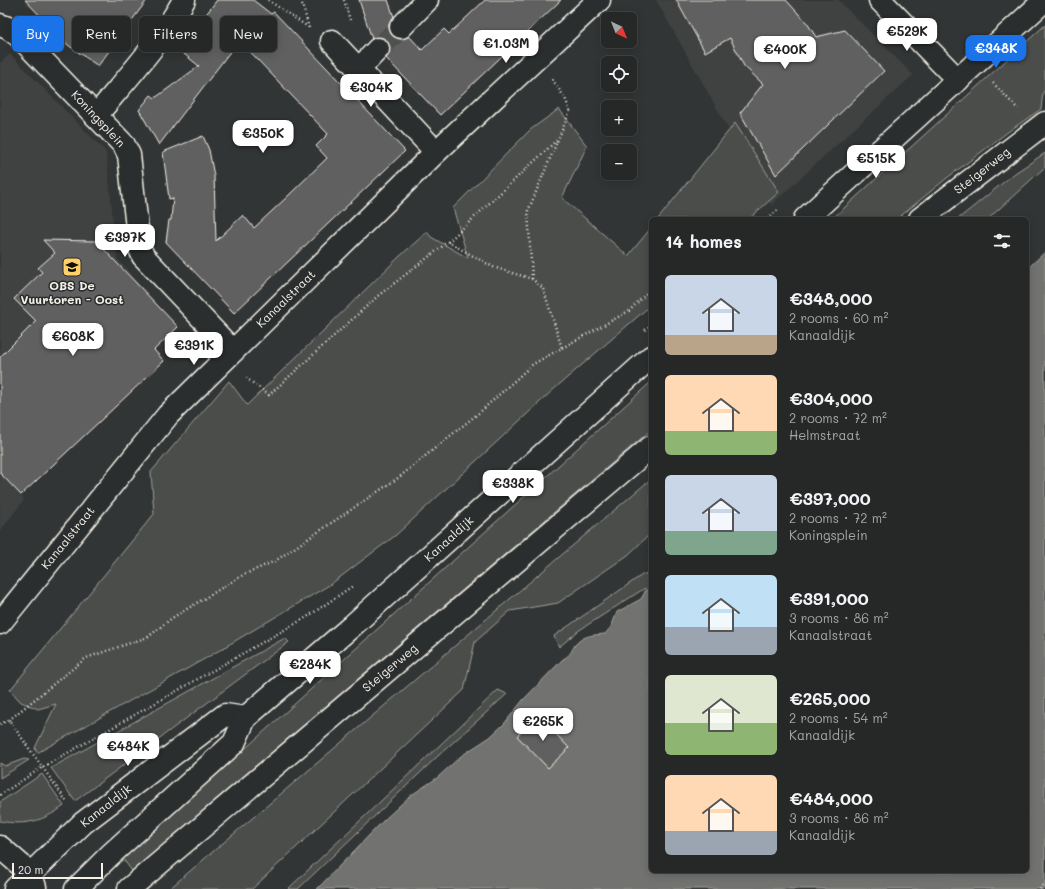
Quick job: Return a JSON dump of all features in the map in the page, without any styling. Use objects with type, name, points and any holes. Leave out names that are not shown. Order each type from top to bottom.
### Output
[{"type":"street","points":[[96,116],[151,48],[175,16],[184,0]]},
{"type":"street","points":[[401,27],[427,0]]},
{"type":"street","name":"Kanaalstraat","points":[[0,623],[168,415],[436,152],[599,0]]},
{"type":"street","points":[[880,0],[958,80]]},
{"type":"street","points":[[807,217],[1045,0]]},
{"type":"street","name":"Koningsplein","points":[[0,25],[8,28],[20,36],[124,145],[129,155],[139,246],[143,256],[228,356]]},
{"type":"street","points":[[332,41],[436,152]]},
{"type":"street","points":[[358,70],[378,50]]},
{"type":"street","name":"Steigerweg","points":[[923,217],[1045,123]]},
{"type":"street","name":"Kanaaldijk","points":[[76,889],[110,855],[234,743],[245,718],[352,626],[649,360]]},
{"type":"street","name":"Steigerweg","points":[[133,886],[649,449]]},
{"type":"street","name":"Kanaaldijk","points":[[15,889],[33,881],[83,823],[225,715],[245,718]]},
{"type":"street","points":[[0,847],[33,881]]},
{"type":"path","points":[[268,0],[308,28]]},
{"type":"path","points":[[532,279],[528,211],[570,111],[566,98],[537,58]]},
{"type":"path","points":[[994,84],[1021,112]]},
{"type":"path","points":[[228,356],[269,395],[379,295],[448,242],[558,139]]},
{"type":"path","points":[[448,242],[493,267],[532,279],[542,288],[562,348]]},
{"type":"path","points":[[0,724],[9,720],[86,658],[148,637],[172,618],[236,579],[282,557],[398,478],[480,412],[533,364],[630,311],[649,291]]},
{"type":"path","points":[[640,335],[649,327]]},
{"type":"path","points":[[0,794],[41,768],[307,616],[359,582]]},
{"type":"path","points":[[9,720],[41,768]]},
{"type":"path","points":[[1040,889],[1045,884]]},
{"type":"shaded area","points":[[656,0],[838,0],[913,75],[771,205]]},
{"type":"shaded area","points":[[1045,25],[1045,90],[1043,92],[1041,109],[1009,131],[947,178],[899,217],[834,217]]},
{"type":"shaded area","points":[[10,54],[106,152],[117,259],[178,327],[154,350],[21,495],[24,500],[0,531],[0,63]]},
{"type":"shaded area","points":[[559,109],[587,146],[562,198],[628,256],[649,230],[649,307],[553,390],[396,535],[331,584],[208,657],[37,753],[35,748],[56,704],[38,709],[21,702],[10,690],[154,514],[151,472],[229,381],[247,405],[399,257],[427,232],[431,237],[468,258],[453,208],[530,130]]},
{"type":"shaded area","points":[[735,123],[779,192],[751,217],[660,217]]},
{"type":"shaded area","points":[[1045,153],[1045,167],[990,217],[960,217],[1015,173]]},
{"type":"shaded area","points":[[1045,252],[1045,889],[317,889],[384,820],[410,796],[437,778],[461,756],[490,737],[504,724],[523,700],[569,654],[581,639],[588,636],[605,634],[611,627],[617,612],[641,599],[649,589],[649,873],[1029,873],[1029,267]]},
{"type":"shaded area","points":[[649,384],[649,432],[132,871],[123,859]]},
{"type":"shaded area","points":[[649,481],[649,535],[628,555],[558,603],[510,611],[475,642],[464,690],[252,889],[169,889]]},
{"type":"shaded area","points":[[648,573],[649,575],[649,589],[645,592],[645,588],[578,631],[559,647],[554,636],[642,575]]},
{"type":"shaded area","points":[[285,638],[289,642],[75,801],[51,768]]},
{"type":"shaded area","points":[[498,690],[507,694],[439,755],[298,889],[288,889]]},
{"type":"shaded area","points":[[24,759],[29,760],[0,778],[0,763],[5,766]]},
{"type":"shaded area","points":[[42,774],[64,806],[41,819],[34,821],[18,823],[0,821],[0,802]]},
{"type":"building","points":[[25,0],[147,0],[131,22],[131,16],[72,16],[72,48],[64,41],[64,16],[40,16]]},
{"type":"building","points":[[217,0],[253,0],[271,14],[274,12],[405,151],[234,313],[166,242],[169,220],[171,220],[173,198],[169,199],[163,152],[203,136],[209,150],[214,176],[216,241],[243,215],[254,228],[287,197],[327,158],[316,146],[328,134],[250,52],[277,52],[277,16],[220,16],[220,52],[230,52],[159,145],[139,110],[151,95],[155,98],[199,66],[182,52],[212,52],[212,16],[205,16]]},
{"type":"building","points":[[359,0],[388,0],[394,17],[389,24],[389,30],[392,36],[398,39],[409,36],[422,50],[444,29],[449,34],[485,0],[561,0],[440,115],[386,58],[390,52],[390,45],[387,40],[381,37],[372,39]]},
{"type":"building","points":[[676,0],[786,0],[807,23],[816,37],[845,30],[884,71],[776,175],[740,113],[763,84],[744,66],[730,38],[705,52]]},
{"type":"building","points":[[78,52],[108,52],[98,66]]},
{"type":"building","points":[[43,240],[96,241],[178,327],[154,350],[164,361],[21,495],[0,473],[0,357],[36,321],[14,299],[42,272],[38,268],[55,253]]},
{"type":"building","points":[[539,716],[569,748],[548,768],[517,736]]},
{"type":"tunnel","points":[[378,49],[401,27]]},
{"type":"place","name":"OBS De Vuurtoren - Oost","points":[[72,267]]}]
